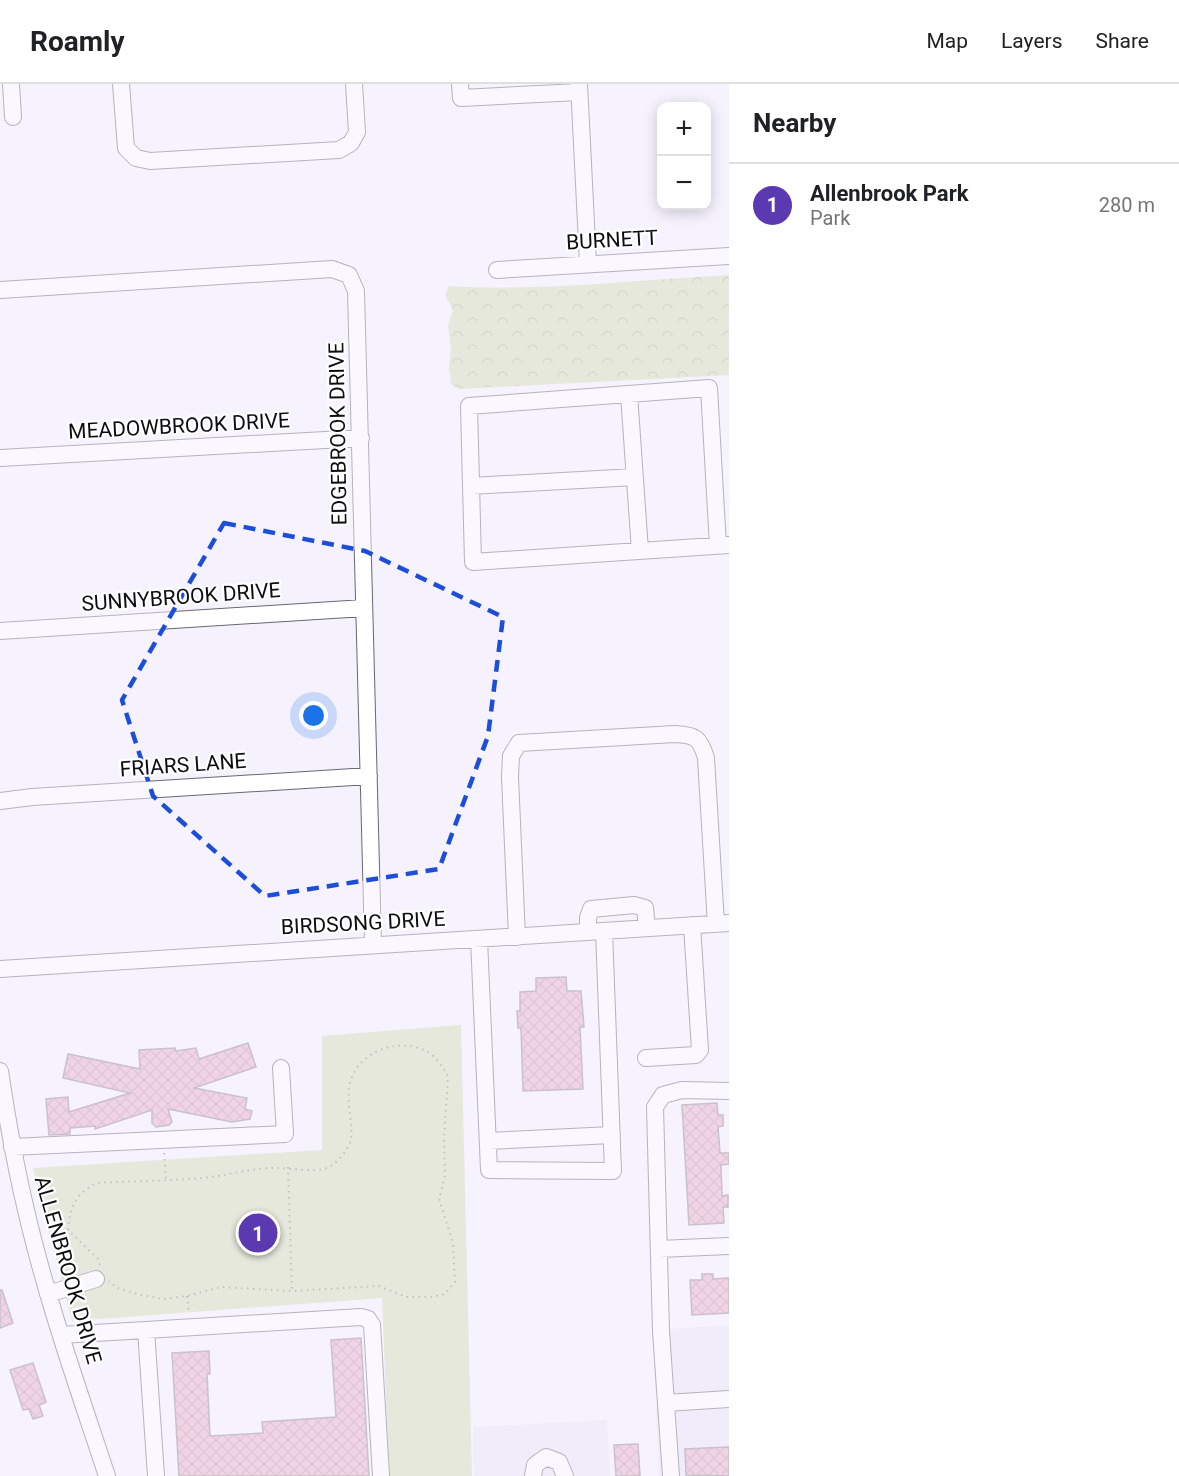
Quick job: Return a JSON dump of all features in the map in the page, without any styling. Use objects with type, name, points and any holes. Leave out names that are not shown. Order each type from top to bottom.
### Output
[{"type":"street","points":[[11,84],[13,117]]},
{"type":"street","points":[[121,84],[126,148],[136,158],[150,161],[339,150],[351,143],[357,132],[354,84]]},
{"type":"street","points":[[460,84],[461,98],[579,88],[588,264]]},
{"type":"street","name":"BURNETT","points":[[497,270],[729,256]]},
{"type":"street","name":"EDGEBROOK DRIVE","points":[[0,290],[332,269],[349,275],[356,291],[373,944]]},
{"type":"street","points":[[709,388],[723,546],[473,562],[471,486],[469,406],[709,388]]},
{"type":"street","points":[[629,394],[640,551]]},
{"type":"street","name":"MEADOWBROOK DRIVE","points":[[0,458],[361,438]]},
{"type":"street","points":[[471,486],[635,477]]},
{"type":"street","name":"SUNNYBROOK DRIVE","points":[[0,631],[364,608]]},
{"type":"street","points":[[517,937],[510,788],[511,756],[519,744],[542,742],[675,734],[692,735],[702,744],[706,758],[723,924]]},
{"type":"street","name":"FRIARS LANE","points":[[0,801],[32,797],[369,777]]},
{"type":"street","points":[[479,939],[489,1170],[613,1171],[596,932],[588,918],[591,909],[634,905],[645,908],[647,928]]},
{"type":"street","name":"BIRDSONG DRIVE","points":[[0,969],[723,924]]},
{"type":"street","points":[[646,1058],[696,1054],[700,1050],[692,926]]},
{"type":"street","points":[[12,1147],[285,1134],[281,1068]]},
{"type":"street","name":"ALLENBROOK DRIVE","points":[[0,1071],[12,1147],[26,1212],[48,1294],[107,1476]]},
{"type":"street","points":[[671,1476],[659,1249],[655,1107],[663,1095],[682,1090],[729,1091]]},
{"type":"street","points":[[488,1141],[612,1136]]},
{"type":"street","points":[[659,1249],[729,1246]]},
{"type":"street","points":[[48,1294],[101,1278]]},
{"type":"street","points":[[61,1335],[361,1317],[368,1319],[372,1325],[381,1476]]},
{"type":"street","points":[[146,1330],[156,1476]]},
{"type":"street","points":[[666,1403],[729,1399]]},
{"type":"street","points":[[533,1476],[535,1465],[546,1457],[559,1462],[565,1476]]},
{"type":"path","points":[[402,1045],[429,1052],[448,1076],[444,1138],[445,1176],[439,1199],[453,1243],[455,1282],[444,1294],[432,1297],[406,1297],[379,1286],[292,1291],[221,1287],[187,1296],[163,1299],[117,1288],[101,1278],[98,1259],[68,1230],[69,1214],[75,1201],[84,1188],[97,1183],[166,1180],[288,1167],[313,1170],[328,1168],[339,1159],[351,1141],[348,1096],[350,1082],[358,1067],[369,1055],[385,1048],[402,1045]]},
{"type":"path","points":[[164,1140],[166,1180]]},
{"type":"path","points":[[288,1167],[292,1291]]},
{"type":"highlighted area","points":[[224,523],[365,551],[503,617],[488,736],[439,869],[265,896],[153,796],[122,700]]},
{"type":"shaded area","points":[[729,1325],[729,1392],[656,1396],[652,1330]]},
{"type":"shaded area","points":[[729,1403],[729,1476],[659,1476],[656,1407]]},
{"type":"shaded area","points":[[607,1420],[610,1476],[474,1476],[473,1427]]},
{"type":"green space","points":[[729,275],[729,375],[459,389],[451,384],[448,325],[453,310],[446,297],[448,286],[518,288]]},
{"type":"green space","points":[[461,1025],[472,1476],[389,1476],[382,1298],[72,1321],[33,1168],[322,1150],[322,1036]]},
{"type":"building","points":[[566,977],[567,991],[581,991],[584,1027],[580,1027],[583,1089],[523,1091],[521,1028],[518,1028],[517,1011],[520,1011],[520,992],[536,991],[536,978]]},
{"type":"building","points":[[248,1043],[256,1067],[194,1088],[247,1098],[245,1109],[252,1111],[250,1119],[232,1122],[168,1109],[172,1122],[169,1125],[156,1127],[152,1123],[152,1110],[95,1129],[95,1126],[70,1128],[70,1134],[49,1135],[46,1099],[68,1097],[69,1112],[130,1093],[63,1078],[68,1054],[140,1069],[139,1050],[175,1048],[176,1051],[196,1048],[199,1059]]},
{"type":"building","points":[[717,1103],[718,1115],[723,1115],[723,1126],[718,1127],[720,1153],[729,1153],[729,1164],[721,1165],[722,1196],[728,1195],[728,1207],[723,1207],[724,1223],[689,1225],[682,1105]]},
{"type":"building","points":[[702,1274],[713,1274],[713,1279],[729,1278],[729,1313],[692,1315],[690,1280],[702,1280]]},
{"type":"building","points":[[0,1290],[2,1290],[13,1323],[0,1328]]},
{"type":"building","points":[[361,1338],[369,1476],[179,1476],[172,1353],[209,1351],[210,1374],[207,1374],[210,1436],[263,1433],[262,1422],[336,1417],[331,1340]]},
{"type":"building","points":[[33,1363],[46,1402],[39,1405],[43,1416],[33,1419],[29,1409],[23,1410],[10,1370]]},
{"type":"building","points":[[638,1444],[640,1476],[616,1476],[614,1445]]},
{"type":"building","points":[[729,1447],[729,1476],[686,1475],[685,1449]]},
{"type":"place","name":"Allenbrook Park","points":[[258,1233]]}]
